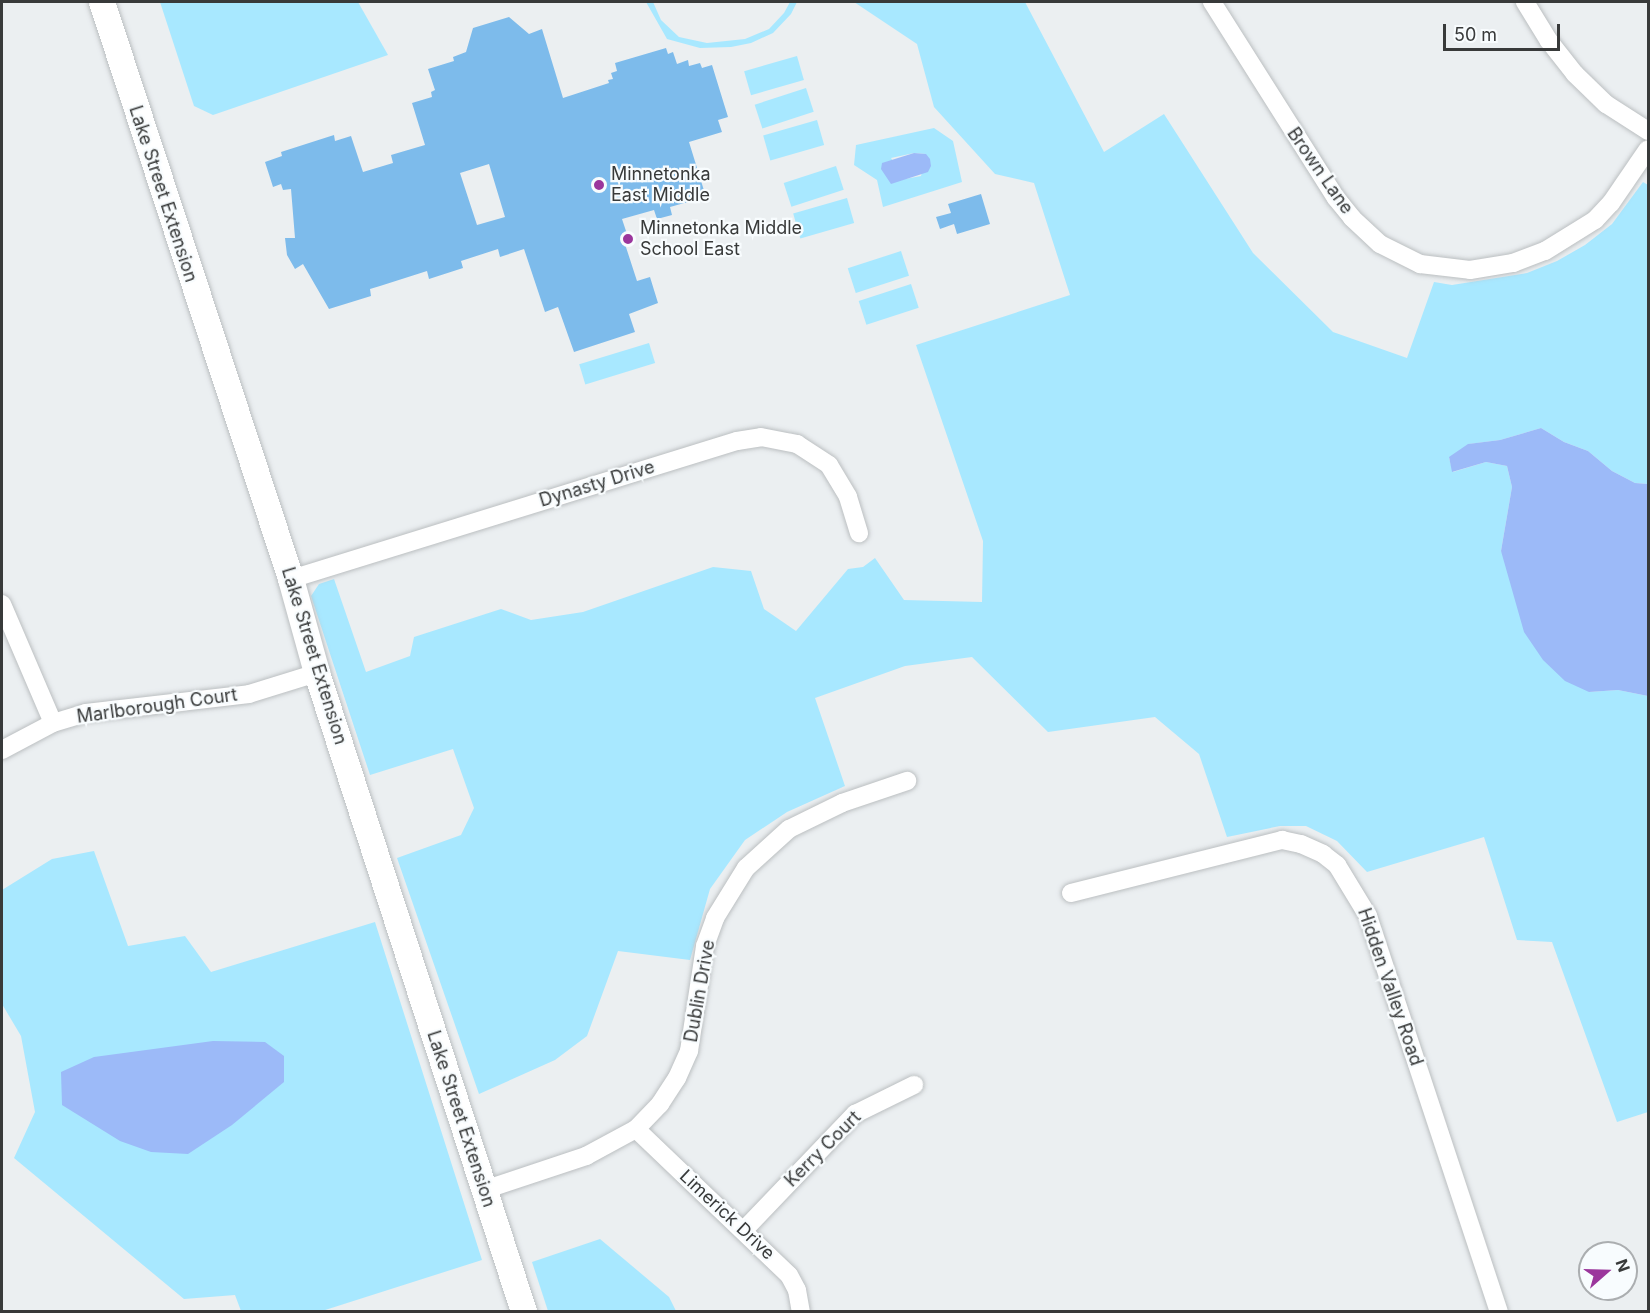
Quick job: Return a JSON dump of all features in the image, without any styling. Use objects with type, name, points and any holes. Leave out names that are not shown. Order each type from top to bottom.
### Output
[{"type":"street","name":"Lake Street Extension","points":[[102,2],[291,579],[317,673],[524,1311]]},
{"type":"street","name":"Brown Lane","points":[[1212,2],[1336,198],[1352,218],[1380,244],[1420,264],[1470,270],[1514,263],[1545,251],[1595,220],[1611,203],[1648,149]]},
{"type":"street","points":[[1525,2],[1575,74],[1606,104],[1648,131]]},
{"type":"street","name":"Dynasty Drive","points":[[291,579],[737,441],[761,437],[797,444],[829,465],[848,497],[860,533]]},
{"type":"street","points":[[2,604],[53,723]]},
{"type":"street","name":"Marlborough Court","points":[[2,750],[53,723],[86,713],[249,694],[317,673]]},
{"type":"street","name":"Dublin Drive","points":[[484,1190],[586,1156],[636,1129],[660,1104],[677,1078],[689,1052],[705,946],[715,918],[746,868],[766,847],[797,824],[842,803],[907,781]]},
{"type":"street","name":"Hidden Valley Road","points":[[1071,893],[1282,840],[1301,844],[1323,854],[1338,865],[1368,916],[1499,1311]]},
{"type":"street","name":"Kerry Court","points":[[744,1230],[855,1114],[914,1085]]},
{"type":"street","name":"Limerick Drive","points":[[636,1129],[789,1275],[797,1290],[801,1311]]},
{"type":"shaded area","points":[[160,2],[358,2],[388,55],[213,115],[194,106]]},
{"type":"shaded area","points":[[646,2],[653,2],[661,20],[679,37],[707,43],[745,39],[769,29],[784,13],[790,2],[797,2],[791,14],[773,33],[751,43],[731,47],[700,48],[667,39]]},
{"type":"shaded area","points":[[854,2],[1025,2],[1104,152],[1164,114],[1253,253],[1333,332],[1407,358],[1434,282],[1452,285],[1527,273],[1557,261],[1585,245],[1612,224],[1643,182],[1648,185],[1648,484],[1635,483],[1612,471],[1588,451],[1564,442],[1541,428],[1500,440],[1469,444],[1449,458],[1453,472],[1486,462],[1507,466],[1512,487],[1501,551],[1589,692],[1618,690],[1648,696],[1648,1112],[1617,1122],[1552,942],[1517,940],[1484,837],[1367,872],[1337,841],[1306,826],[1280,826],[1227,837],[1199,754],[1155,717],[1048,732],[972,657],[905,666],[815,698],[845,786],[787,812],[745,840],[710,889],[690,960],[618,951],[587,1036],[555,1060],[479,1094],[397,858],[461,835],[474,808],[453,749],[370,775],[311,596],[319,584],[334,579],[366,672],[410,656],[414,637],[501,609],[531,620],[583,612],[713,567],[751,571],[764,609],[796,631],[848,569],[863,567],[875,558],[904,600],[982,602],[983,541],[916,345],[1070,295],[1034,183],[995,174],[934,107],[917,44]]},
{"type":"shaded area","points":[[797,56],[804,80],[751,95],[744,71]]},
{"type":"shaded area","points":[[806,88],[814,112],[762,128],[755,105]]},
{"type":"shaded area","points":[[817,120],[824,145],[770,160],[763,135]]},
{"type":"shaded area","points":[[934,128],[953,141],[962,182],[883,207],[877,180],[854,165],[856,145]],"holes":[[[914,153],[926,154],[921,176],[905,179],[891,158]]]},
{"type":"shaded area","points":[[914,153],[926,154],[930,159],[931,166],[928,172],[891,184],[881,169],[882,163]]},
{"type":"shaded area","points":[[836,166],[844,190],[791,207],[784,183]]},
{"type":"shaded area","points":[[847,198],[854,223],[800,238],[793,213]]},
{"type":"shaded area","points":[[901,251],[909,276],[856,293],[848,268]]},
{"type":"shaded area","points":[[911,284],[919,308],[866,325],[859,301]]},
{"type":"shaded area","points":[[649,343],[655,363],[585,384],[579,364]]},
{"type":"shaded area","points":[[1541,428],[1564,442],[1588,451],[1612,471],[1635,483],[1648,484],[1648,696],[1618,690],[1589,692],[1565,681],[1543,660],[1524,632],[1501,551],[1512,487],[1507,466],[1486,462],[1452,472],[1449,457],[1468,444],[1500,440]]},
{"type":"shaded area","points":[[94,851],[128,946],[185,936],[211,972],[375,922],[482,1260],[322,1311],[241,1311],[235,1295],[184,1299],[14,1158],[35,1112],[21,1036],[2,1004],[2,890],[52,859]]},
{"type":"shaded area","points":[[213,1041],[265,1042],[284,1056],[284,1082],[232,1125],[188,1154],[151,1152],[120,1141],[62,1105],[61,1072],[94,1057]]},
{"type":"shaded area","points":[[600,1239],[669,1297],[676,1311],[548,1311],[532,1262]]},
{"type":"building","name":"Minnetonka East Middle","points":[[509,17],[529,34],[542,29],[563,98],[609,83],[608,80],[613,79],[611,73],[617,71],[615,63],[666,48],[668,54],[673,52],[677,64],[688,60],[689,66],[700,63],[702,68],[712,65],[728,117],[718,120],[722,132],[689,142],[706,197],[670,207],[672,215],[657,219],[654,210],[622,219],[629,240],[624,241],[637,281],[650,277],[658,303],[629,314],[635,332],[574,352],[558,307],[545,312],[524,249],[500,257],[498,249],[461,261],[463,268],[429,279],[427,271],[370,289],[371,296],[329,309],[303,264],[295,269],[287,255],[285,238],[295,238],[291,189],[283,190],[281,184],[273,187],[265,162],[282,156],[281,152],[334,135],[335,141],[351,136],[363,172],[393,163],[391,155],[425,145],[412,103],[432,97],[431,92],[435,90],[428,69],[454,61],[453,57],[466,52],[473,28]],"holes":[[[489,164],[505,217],[477,225],[460,173]]]},
{"type":"building","points":[[981,194],[990,224],[957,234],[954,224],[940,229],[936,217],[951,213],[948,204]]},
{"type":"place","name":"Minnetonka East Middle","points":[[599,185]]},
{"type":"place","name":"Minnetonka Middle School East","points":[[628,239]]}]
